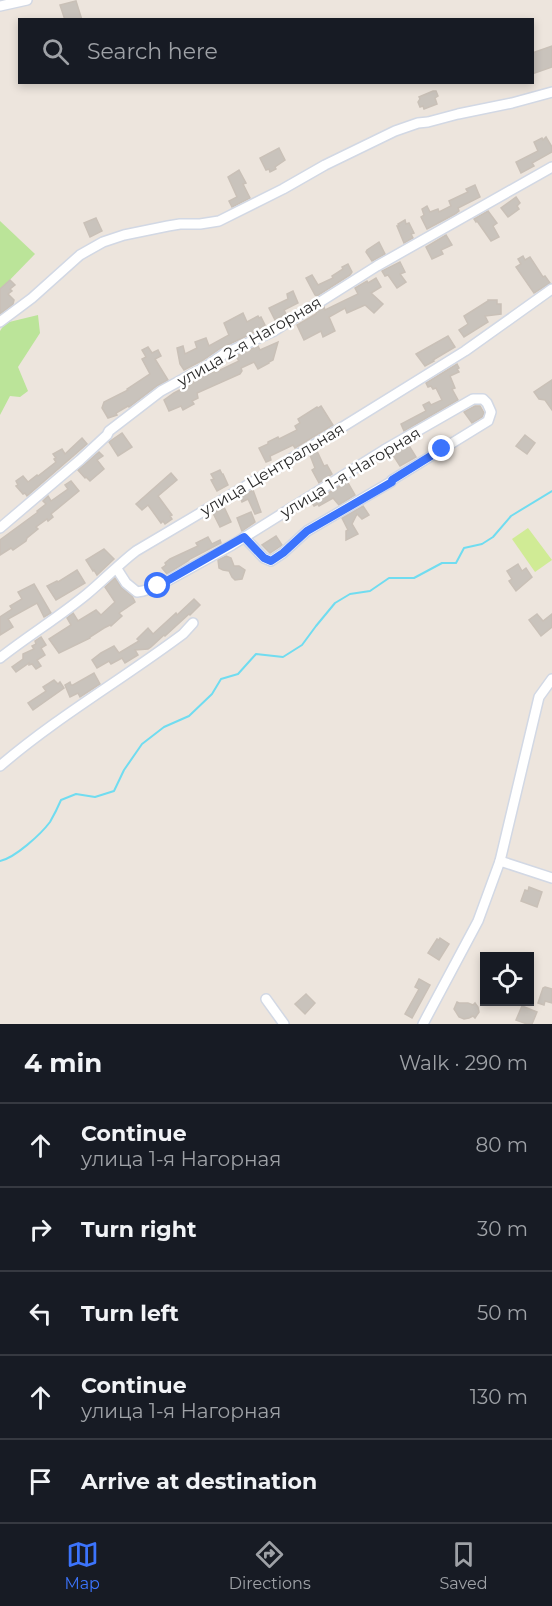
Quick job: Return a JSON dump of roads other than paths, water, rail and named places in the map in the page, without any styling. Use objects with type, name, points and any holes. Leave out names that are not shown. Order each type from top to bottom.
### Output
[{"type":"street","points":[[0,6],[27,0]]},
{"type":"street","points":[[0,322],[32,298],[80,255],[103,242],[168,226],[219,221],[400,128],[552,92]]},
{"type":"street","name":"улица 2-я Нагорная","points":[[0,528],[80,460],[109,431],[149,399],[224,354],[274,331],[377,266],[552,167]]},
{"type":"street","name":"улица Центральная","points":[[0,658],[85,596],[136,551],[278,467],[465,351],[552,289]]},
{"type":"street","name":"улица 1-я Нагорная","points":[[117,568],[121,577],[137,592],[158,586],[473,399],[483,399],[487,403],[491,412],[484,424],[392,480],[385,487],[313,527],[271,561],[264,558],[244,537]]},
{"type":"street","points":[[0,766],[70,713],[183,634],[193,623]]},
{"type":"street","points":[[423,1024],[478,921],[500,861],[539,697],[552,679]]},
{"type":"street","points":[[500,861],[552,878]]},
{"type":"street","points":[[266,999],[284,1024]]},
{"type":"waterway","points":[[0,861],[20,851],[40,833],[50,822],[61,800],[76,794],[95,797],[114,791],[124,770],[142,744],[164,727],[189,716],[212,694],[221,679],[238,674],[256,654],[283,657],[302,645],[335,603],[350,594],[370,591],[389,578],[414,578],[442,563],[456,563],[464,548],[482,544],[493,537],[511,516],[552,491]]}]
